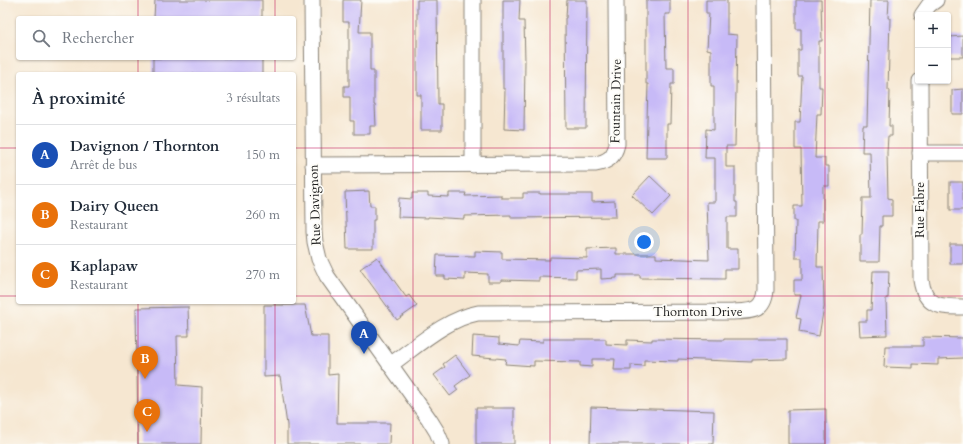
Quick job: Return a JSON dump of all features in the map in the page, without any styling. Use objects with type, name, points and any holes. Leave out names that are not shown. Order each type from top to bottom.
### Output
[{"type":"street","name":"Rue Davignon","points":[[312,0],[314,232],[319,259],[327,276],[429,419],[442,444]]},
{"type":"street","points":[[473,0],[473,165]]},
{"type":"street","name":"Fountain Drive","points":[[314,165],[595,164],[606,162],[616,150],[617,144],[616,0]]},
{"type":"street","name":"Thornton Drive","points":[[390,365],[448,324],[461,317],[478,313],[733,312],[751,311],[759,308],[765,299],[766,290],[764,0]]},
{"type":"street","points":[[924,12],[929,5],[936,0]]},
{"type":"street","name":"Rue Fabre","points":[[920,84],[920,280],[922,288],[933,304],[944,307],[963,307]]},
{"type":"street","points":[[920,153],[963,153]]},
{"type":"building","points":[[155,0],[262,0],[262,16],[154,16]]},
{"type":"building","points":[[343,0],[361,0],[359,32],[370,32],[370,71],[374,71],[374,105],[376,126],[370,126],[370,134],[354,134],[354,121],[350,121],[350,97],[344,97],[344,86],[349,86],[349,22],[343,22]]},
{"type":"building","points":[[417,0],[437,0],[438,104],[442,104],[442,130],[421,130],[421,95],[417,95]]},
{"type":"building","points":[[503,0],[520,0],[519,21],[524,21],[524,130],[504,129],[505,89],[503,89]]},
{"type":"building","points":[[567,0],[587,0],[586,128],[566,128],[565,18]]},
{"type":"building","points":[[646,0],[670,0],[670,14],[665,14],[666,68],[674,68],[674,84],[671,84],[670,124],[667,124],[667,158],[646,158],[648,84],[646,84]]},
{"type":"building","points":[[706,0],[727,0],[727,34],[737,35],[735,146],[726,146],[726,167],[735,167],[735,202],[737,202],[737,217],[727,217],[727,249],[738,249],[738,269],[725,269],[725,279],[640,278],[640,275],[617,275],[617,278],[601,279],[601,269],[576,270],[576,278],[539,277],[539,281],[501,280],[501,282],[488,282],[488,274],[465,273],[465,280],[445,279],[445,276],[436,276],[437,255],[475,256],[475,251],[502,252],[502,259],[550,260],[550,257],[587,258],[587,249],[616,248],[616,254],[656,254],[656,258],[709,260],[707,202],[715,202],[715,158],[705,158],[706,129],[714,130],[714,86],[711,86],[711,50],[707,49],[709,13],[706,13]]},
{"type":"building","points":[[796,0],[821,0],[822,41],[819,41],[819,87],[822,87],[821,114],[817,114],[815,158],[825,158],[825,166],[829,166],[829,186],[823,186],[823,221],[818,221],[817,267],[823,267],[824,307],[819,336],[799,332],[801,319],[796,318],[801,295],[794,295],[794,280],[802,280],[802,258],[795,258],[796,221],[794,221],[794,206],[802,206],[801,149],[795,149],[795,122],[800,122],[802,76],[798,76],[798,50],[801,50],[801,29],[796,29]]},
{"type":"building","points":[[870,0],[889,0],[888,90],[890,90],[889,126],[892,126],[892,136],[888,136],[887,152],[888,198],[892,199],[892,216],[882,216],[882,226],[880,226],[879,262],[860,262],[860,234],[862,234],[863,198],[871,198],[870,152],[862,152],[863,125],[867,125]]},
{"type":"building","points":[[963,36],[963,57],[951,57],[951,37]]},
{"type":"building","points":[[153,60],[262,60],[262,72],[153,72]]},
{"type":"building","points":[[963,89],[963,114],[952,114],[952,90]]},
{"type":"building","points":[[650,176],[671,196],[653,215],[632,195]]},
{"type":"building","points":[[950,182],[963,182],[963,210],[950,210]]},
{"type":"building","points":[[369,191],[370,206],[375,206],[375,220],[373,220],[373,249],[347,249],[345,192]]},
{"type":"building","points":[[412,193],[428,193],[428,196],[449,197],[449,193],[466,193],[465,196],[501,195],[501,198],[523,198],[523,193],[592,194],[592,202],[615,201],[616,217],[511,218],[511,215],[464,216],[464,219],[398,217],[399,198],[412,199]]},
{"type":"building","points":[[950,244],[963,244],[963,264],[950,264]]},
{"type":"building","points":[[377,257],[406,297],[409,295],[417,306],[397,320],[360,269]]},
{"type":"building","points":[[873,271],[889,271],[888,298],[886,298],[887,335],[859,336],[858,321],[867,321],[867,310],[871,310]]},
{"type":"building","points":[[264,305],[305,305],[311,336],[328,336],[328,375],[338,374],[337,423],[390,423],[389,444],[287,444],[287,425],[280,376],[264,377]]},
{"type":"building","points":[[188,307],[189,336],[177,336],[178,385],[202,387],[201,444],[138,444],[136,308]]},
{"type":"building","points":[[473,336],[499,338],[499,344],[519,346],[520,341],[543,342],[543,339],[606,339],[606,344],[627,345],[627,340],[652,341],[652,339],[787,339],[787,359],[752,360],[752,362],[678,359],[678,361],[644,360],[644,366],[631,365],[631,370],[614,370],[615,359],[592,359],[592,367],[580,366],[580,362],[534,361],[534,366],[505,364],[506,359],[472,356]]},
{"type":"building","points":[[923,337],[963,338],[963,358],[938,359],[938,365],[913,364],[913,368],[884,367],[885,346],[923,346]]},
{"type":"building","points":[[455,355],[470,375],[455,386],[458,390],[450,396],[434,375],[445,367],[443,364]]},
{"type":"building","points":[[591,407],[714,411],[713,444],[590,444]]},
{"type":"building","points":[[476,408],[514,408],[514,444],[476,444]]},
{"type":"building","points":[[826,409],[826,444],[788,444],[788,410]]},
{"type":"place","name":"Davignon / Thornton","points":[[364,354]]},
{"type":"place","name":"Dairy Queen","points":[[145,379]]},
{"type":"place","name":"Kaplapaw","points":[[147,432]]}]
